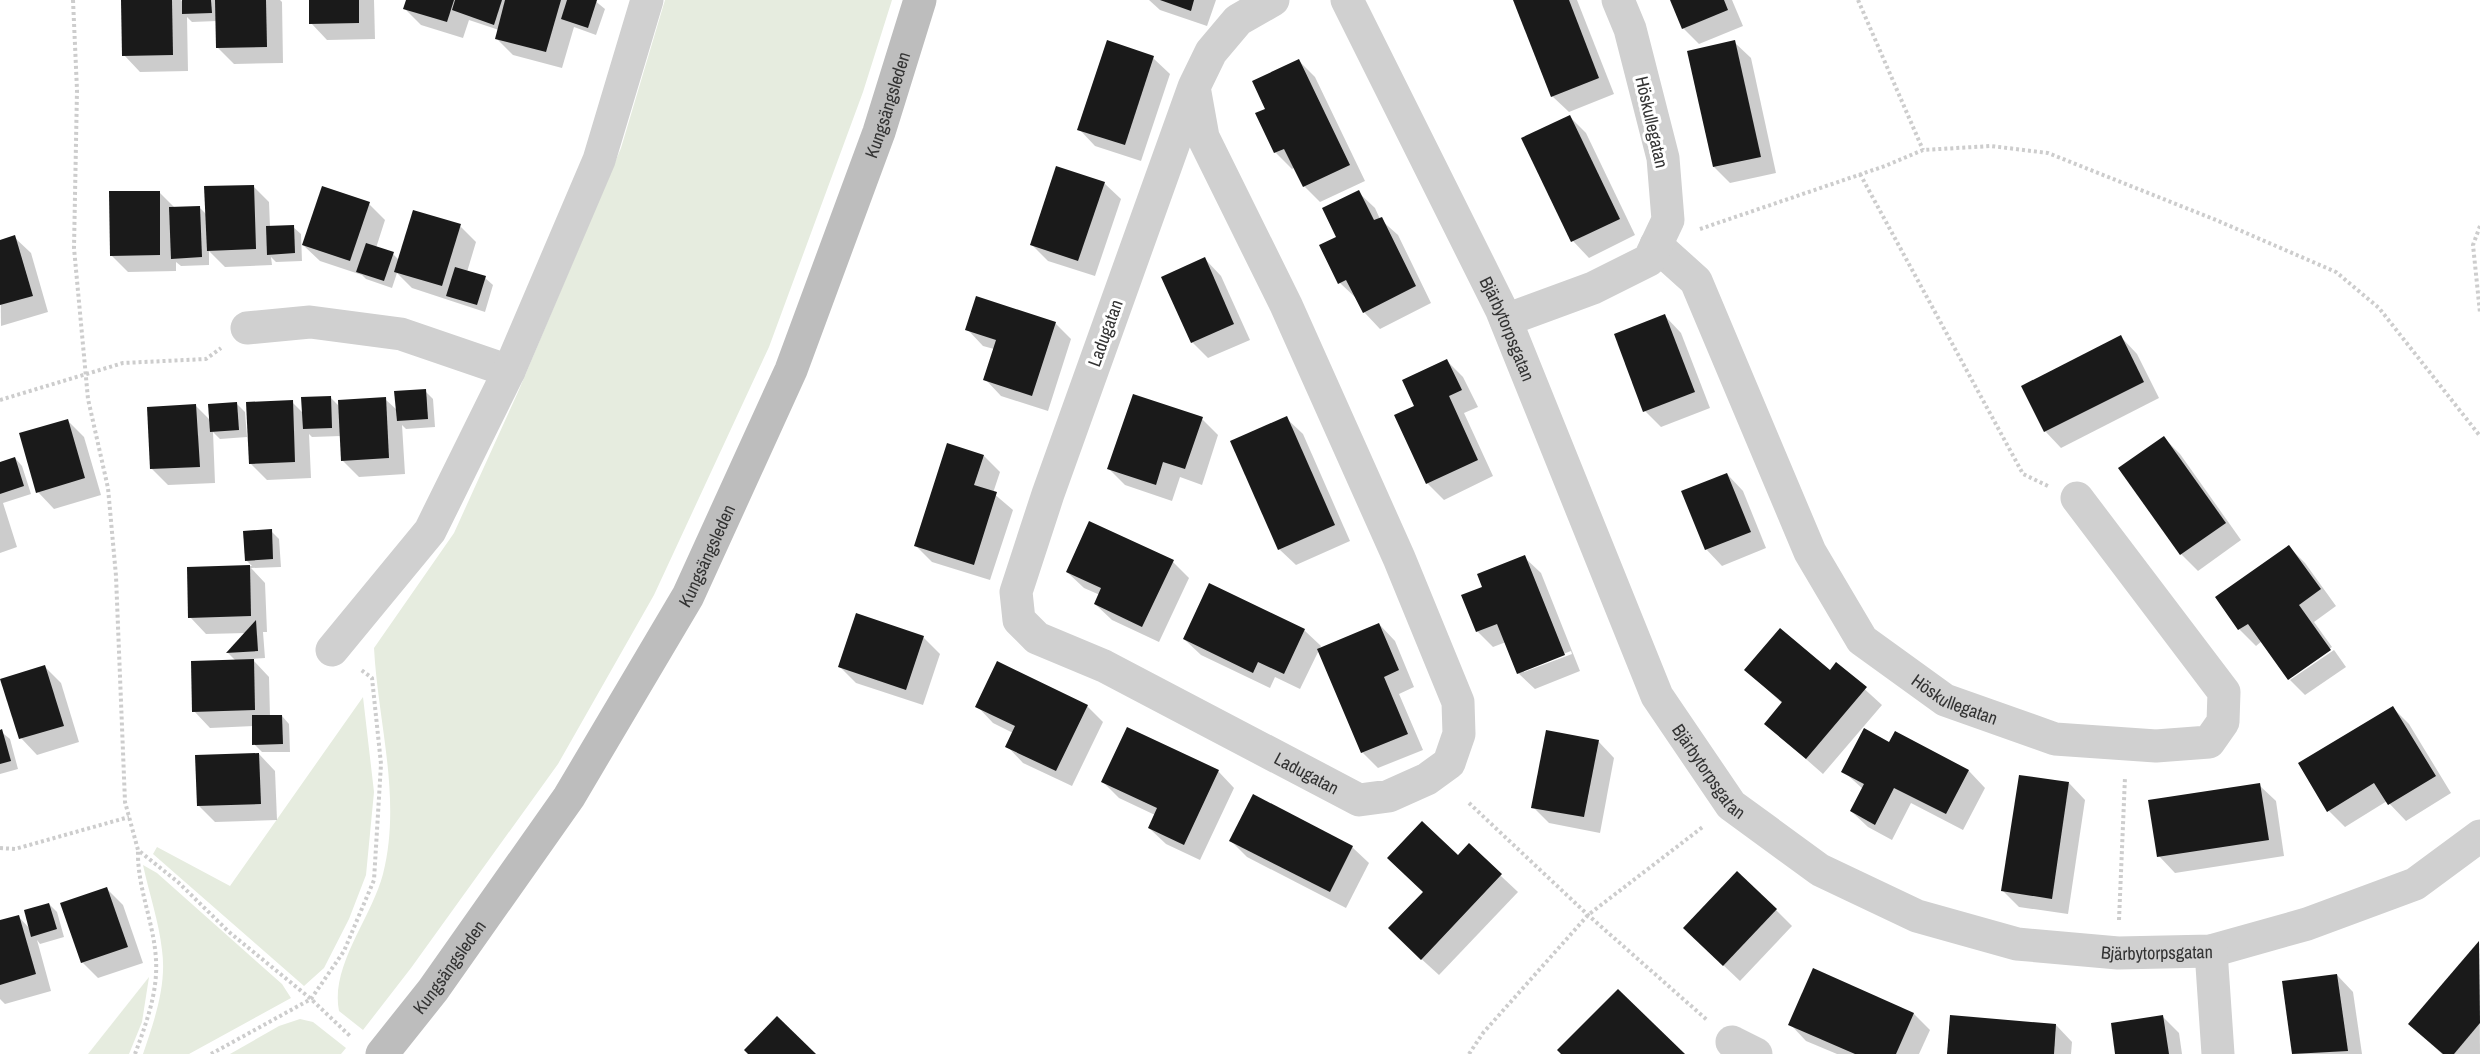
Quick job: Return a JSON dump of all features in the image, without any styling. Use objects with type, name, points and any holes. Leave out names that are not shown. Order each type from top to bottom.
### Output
[{"type":"main road","name":"Kungsängsleden","points":[[382,1054],[433,990],[569,797],[688,596],[791,370],[879,132],[920,0]]},
{"type":"street","points":[[332,650],[430,531],[509,371],[599,160],[647,0]]},
{"type":"street","name":"Ladugatan","points":[[1194,87],[1203,137],[1291,315],[1399,558],[1458,702],[1459,734],[1449,763],[1427,779],[1389,796],[1359,800],[1104,666],[1037,638],[1019,620],[1016,592],[1040,516],[1194,87],[1210,52],[1238,20],[1273,0]]},
{"type":"street","name":"Bjärbytorpsgatan","points":[[1347,0],[1506,320],[1657,696],[1731,805],[1820,870],[1917,916],[2017,944],[2118,953],[2211,951],[2307,924],[2415,884],[2480,837]]},
{"type":"street","name":"Höskullegatan","points":[[1506,320],[1593,288],[1649,260],[1668,220],[1663,158],[1630,28],[1618,0]]},
{"type":"street","name":"Höskullegatan","points":[[1656,245],[1696,281],[1810,552],[1862,640],[1945,700],[2055,739],[2156,746],[2209,742],[2223,722],[2224,692],[2078,500]]},
{"type":"street","points":[[247,327],[310,322],[401,334],[509,371]]},
{"type":"street","points":[[2211,951],[2218,1054]]},
{"type":"path","points":[[74,0],[77,90],[74,248],[88,399],[108,488],[116,576],[125,802],[138,850],[137,871],[156,960],[150,1013],[135,1054]]},
{"type":"path","points":[[1858,0],[1923,150]]},
{"type":"path","points":[[1656,245],[1923,150],[1991,146],[2048,153],[2216,220],[2336,272],[2379,308],[2480,436]]},
{"type":"path","points":[[1860,174],[2023,474],[2078,500]]},
{"type":"path","points":[[2480,226],[2472,246],[2480,313]]},
{"type":"path","points":[[0,400],[123,363],[206,359],[247,327]]},
{"type":"path","points":[[211,1054],[311,999],[344,951],[374,880],[381,764],[372,678],[332,650]]},
{"type":"path","points":[[2118,953],[2126,744]]},
{"type":"path","points":[[1469,803],[1588,915],[1744,1048]]},
{"type":"path","points":[[1469,1054],[1483,1033],[1588,915],[1731,805]]},
{"type":"path","points":[[0,848],[15,849],[129,817]]},
{"type":"path","points":[[138,850],[178,882],[229,932],[311,999],[350,1036]]},
{"type":"shaded area","points":[[665,0],[892,0],[863,92],[769,347],[654,595],[558,764],[411,968],[363,1030],[339,1011],[338,994],[346,959],[378,890],[388,846],[390,789],[374,648],[454,533],[518,392],[621,148]]},
{"type":"shaded area","points":[[363,697],[374,792],[366,875],[349,919],[324,968],[304,986],[153,854],[157,847],[230,886]]},
{"type":"shaded area","points":[[143,865],[157,873],[282,984],[291,998],[189,1054],[143,1054],[161,990],[163,963],[159,929]]},
{"type":"shaded area","points":[[149,977],[142,1022],[129,1054],[88,1054]]},
{"type":"shaded area","points":[[300,1019],[313,1022],[346,1048],[341,1054],[230,1054],[279,1026]]},
{"type":"building","points":[[121,0],[172,0],[173,55],[122,56]]},
{"type":"building","points":[[182,0],[211,0],[212,13],[182,14]]},
{"type":"building","points":[[215,0],[266,0],[267,47],[216,48]]},
{"type":"building","points":[[309,0],[359,0],[359,23],[309,24]]},
{"type":"building","points":[[406,0],[454,0],[447,22],[403,9]]},
{"type":"building","points":[[455,0],[502,0],[494,25],[452,10]]},
{"type":"building","points":[[505,0],[561,0],[546,52],[495,39]]},
{"type":"building","points":[[567,0],[597,0],[588,28],[561,19]]},
{"type":"building","points":[[1160,0],[1194,0],[1191,11]]},
{"type":"building","points":[[1513,0],[1569,0],[1599,78],[1551,97]]},
{"type":"building","points":[[1670,0],[1724,0],[1728,10],[1682,29]]},
{"type":"building","points":[[1107,40],[1154,56],[1125,145],[1077,130]]},
{"type":"building","points":[[1735,40],[1761,157],[1713,167],[1687,51]]},
{"type":"building","points":[[1299,59],[1350,165],[1303,187],[1284,149],[1274,153],[1255,113],[1265,109],[1252,81]]},
{"type":"building","points":[[1570,115],[1620,219],[1571,242],[1521,138]]},
{"type":"building","points":[[1056,166],[1105,182],[1078,261],[1030,245]]},
{"type":"building","points":[[254,185],[256,249],[207,251],[204,186]]},
{"type":"building","points":[[322,186],[370,202],[350,261],[302,245]]},
{"type":"building","points":[[1359,190],[1374,220],[1382,217],[1416,286],[1363,313],[1346,280],[1338,284],[1319,245],[1336,237],[1322,208]]},
{"type":"building","points":[[109,191],[160,191],[160,255],[110,256]]},
{"type":"building","points":[[200,206],[202,257],[171,259],[169,207]]},
{"type":"building","points":[[413,210],[461,224],[442,286],[394,272]]},
{"type":"building","points":[[294,225],[295,253],[267,255],[266,226]]},
{"type":"building","points":[[15,235],[33,296],[0,305],[0,240]]},
{"type":"building","points":[[366,243],[394,252],[384,281],[356,272]]},
{"type":"building","points":[[1205,257],[1234,324],[1191,343],[1161,277]]},
{"type":"building","points":[[455,267],[486,276],[477,305],[446,296]]},
{"type":"building","points":[[976,296],[1056,322],[1032,396],[983,380],[996,340],[965,330]]},
{"type":"building","points":[[1665,314],[1695,392],[1643,412],[1614,334]]},
{"type":"building","points":[[2121,335],[2144,382],[2044,432],[2021,386]]},
{"type":"building","points":[[1447,359],[1462,390],[1449,396],[1478,460],[1426,484],[1394,415],[1414,406],[1402,380]]},
{"type":"building","points":[[426,389],[428,419],[397,421],[394,391]]},
{"type":"building","points":[[1133,394],[1203,417],[1185,469],[1163,462],[1156,485],[1107,469]]},
{"type":"building","points":[[331,396],[332,428],[303,429],[301,397]]},
{"type":"building","points":[[386,397],[389,458],[341,461],[338,400]]},
{"type":"building","points":[[293,400],[295,462],[249,464],[246,402]]},
{"type":"building","points":[[237,402],[239,430],[210,432],[208,404]]},
{"type":"building","points":[[196,404],[200,467],[150,469],[147,407]]},
{"type":"building","points":[[1287,416],[1335,525],[1278,550],[1230,441]]},
{"type":"building","points":[[68,419],[85,478],[36,493],[19,433]]},
{"type":"building","points":[[2164,436],[2226,523],[2180,555],[2118,468]]},
{"type":"building","points":[[947,443],[984,455],[974,485],[997,492],[974,565],[914,546]]},
{"type":"building","points":[[15,457],[24,486],[0,494],[0,462]]},
{"type":"building","points":[[1727,473],[1751,532],[1705,550],[1681,491]]},
{"type":"building","points":[[1089,521],[1174,560],[1142,627],[1094,604],[1101,588],[1066,572]]},
{"type":"building","points":[[272,529],[273,559],[245,561],[243,531]]},
{"type":"building","points":[[2289,545],[2321,589],[2299,605],[2331,650],[2288,680],[2248,624],[2238,630],[2215,597]]},
{"type":"building","points":[[1525,555],[1565,655],[1517,674],[1497,624],[1476,632],[1461,595],[1482,587],[1477,574]]},
{"type":"building","points":[[250,565],[251,616],[188,618],[187,567]]},
{"type":"building","points":[[1209,583],[1305,629],[1284,674],[1258,662],[1253,673],[1183,639]]},
{"type":"building","points":[[856,613],[924,636],[906,690],[838,667]]},
{"type":"building","points":[[256,620],[258,651],[226,653]]},
{"type":"building","points":[[1379,623],[1399,670],[1384,677],[1408,734],[1361,753],[1317,649]]},
{"type":"building","points":[[1780,628],[1830,670],[1836,662],[1867,687],[1806,759],[1764,724],[1782,702],[1744,670]]},
{"type":"building","points":[[254,659],[255,710],[192,712],[191,661]]},
{"type":"building","points":[[997,661],[1088,705],[1056,771],[1005,747],[1015,726],[975,707]]},
{"type":"building","points":[[45,665],[64,726],[19,739],[0,679]]},
{"type":"building","points":[[2393,706],[2436,776],[2388,805],[2374,783],[2327,812],[2298,763]]},
{"type":"building","points":[[252,715],[282,715],[283,744],[252,745]]},
{"type":"building","points":[[1127,727],[1219,770],[1184,845],[1148,828],[1157,808],[1101,782]]},
{"type":"building","points":[[1864,728],[1889,742],[1895,731],[1969,770],[1946,814],[1894,788],[1875,825],[1850,811],[1864,784],[1841,772]]},
{"type":"building","points":[[2,729],[11,761],[0,764],[0,730]]},
{"type":"building","points":[[1546,730],[1599,740],[1584,817],[1531,808]]},
{"type":"building","points":[[259,753],[261,804],[197,806],[195,755]]},
{"type":"building","points":[[2019,775],[2069,782],[2052,899],[2001,891]]},
{"type":"building","points":[[2260,783],[2269,840],[2157,857],[2148,800]]},
{"type":"building","points":[[1253,794],[1353,846],[1330,892],[1229,841]]},
{"type":"building","points":[[1422,821],[1458,855],[1469,843],[1502,874],[1421,960],[1388,928],[1423,892],[1387,858]]},
{"type":"building","points":[[1737,871],[1777,909],[1723,966],[1683,928]]},
{"type":"building","points":[[107,887],[128,947],[81,963],[60,903]]},
{"type":"building","points":[[49,903],[57,929],[31,937],[24,910]]},
{"type":"building","points":[[19,915],[36,974],[0,985],[0,920]]},
{"type":"building","points":[[2479,941],[2480,1023],[2454,1054],[2443,1054],[2408,1024]]},
{"type":"building","points":[[1813,968],[1914,1013],[1896,1054],[1855,1054],[1788,1025]]},
{"type":"building","points":[[2337,974],[2348,1051],[2292,1054],[2282,981]]},
{"type":"building","points":[[1618,989],[1685,1054],[1561,1054],[1557,1050]]},
{"type":"building","points":[[1950,1015],[2056,1024],[2054,1054],[1947,1054]]},
{"type":"building","points":[[2163,1015],[2169,1054],[2115,1054],[2111,1023]]},
{"type":"building","points":[[777,1016],[816,1054],[748,1054],[744,1050]]}]
